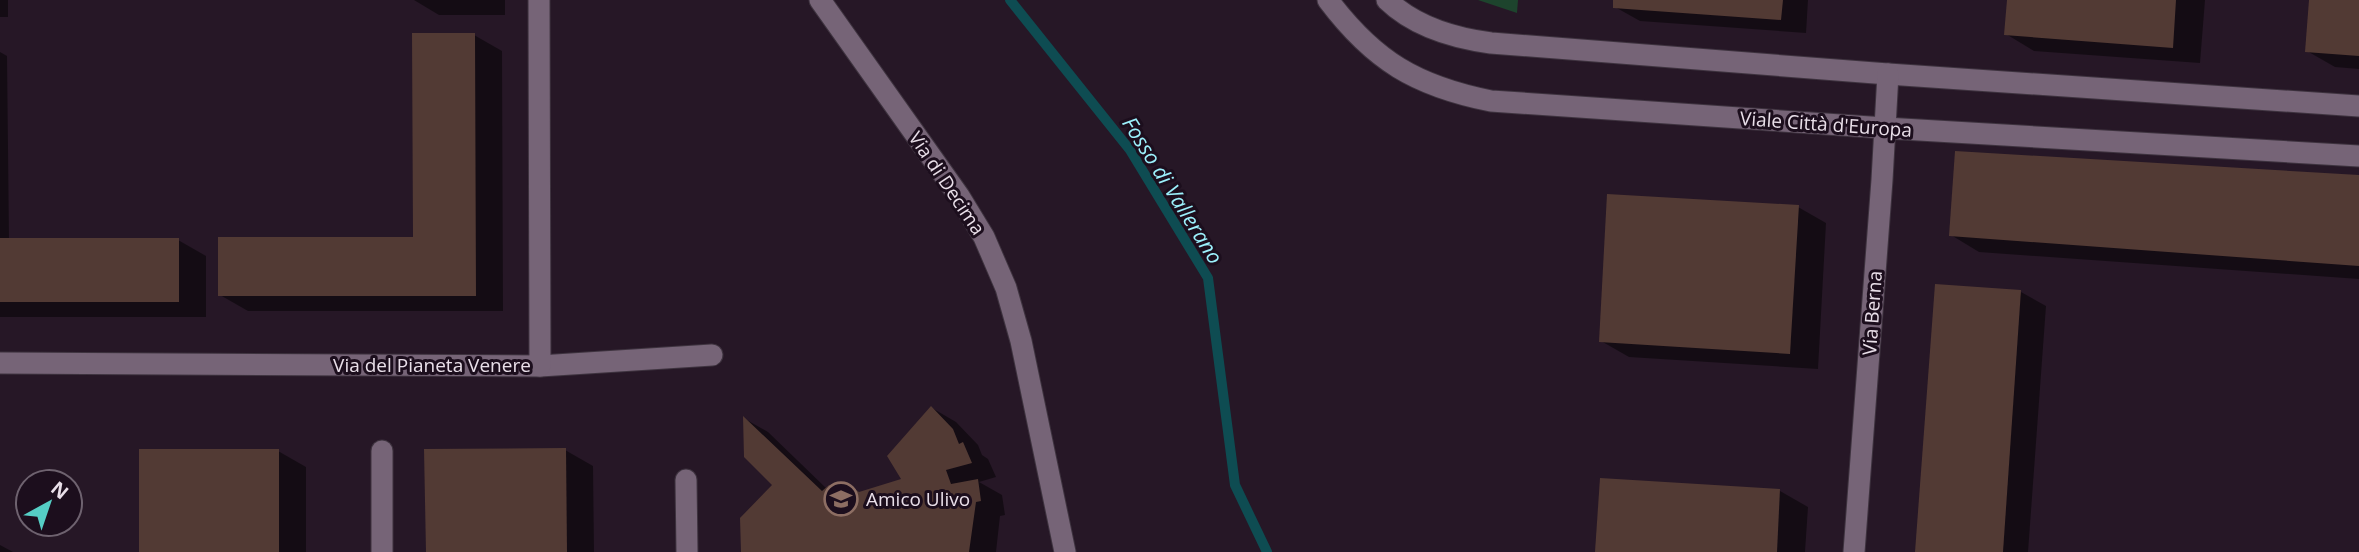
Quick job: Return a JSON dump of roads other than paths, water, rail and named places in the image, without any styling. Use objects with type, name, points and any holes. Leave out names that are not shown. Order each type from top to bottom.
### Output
[{"type":"street","name":"Via del Pianeta Venere","points":[[0,362],[540,366],[539,0]]},
{"type":"street","name":"Via di Decima","points":[[820,0],[984,237],[1006,288],[1021,341],[1065,552]]},
{"type":"street","name":"Viale Città d'Europa","points":[[1328,0],[1350,30],[1381,57],[1423,81],[1465,96],[1513,104],[2359,156]]},
{"type":"street","points":[[1387,0],[1422,24],[1458,38],[1475,41],[1888,74],[2359,106]]},
{"type":"street","name":"Via Berna","points":[[1854,552],[1888,74]]},
{"type":"street","points":[[540,366],[712,355]]},
{"type":"street","points":[[382,451],[382,552]]},
{"type":"street","points":[[686,480],[687,552]]},
{"type":"waterway","name":"Fosso di Vallerano","points":[[1010,0],[1130,150],[1208,278],[1235,485],[1267,552]]},
{"type":"place","name":"Amico Ulivo","points":[[841,499]]}]
